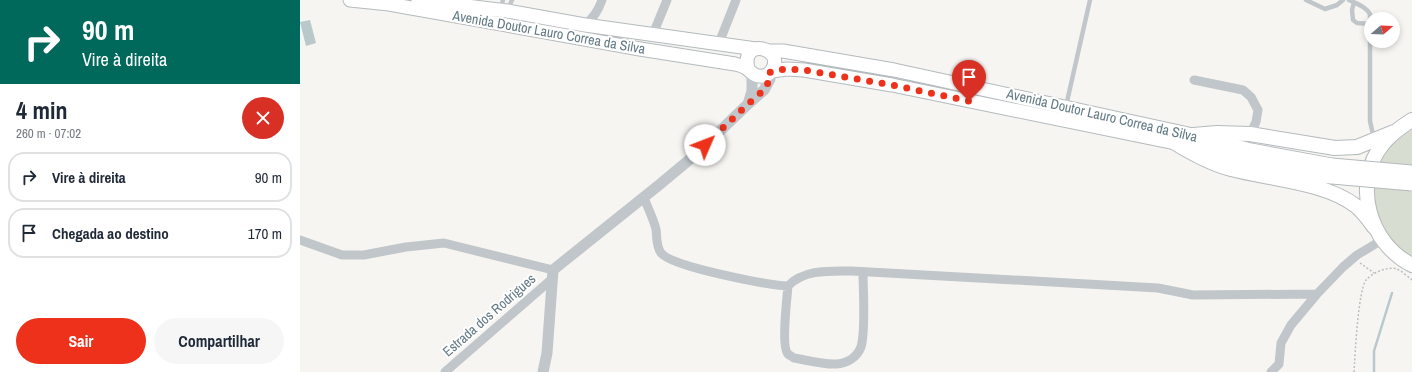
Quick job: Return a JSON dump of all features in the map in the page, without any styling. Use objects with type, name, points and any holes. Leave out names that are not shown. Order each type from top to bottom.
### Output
[{"type":"main road","name":"Avenida Doutor Lauro Correa da Silva","points":[[350,0],[389,4],[640,49],[735,64],[750,71]]},
{"type":"main road","name":"Avenida Doutor Lauro Correa da Silva","points":[[418,0],[506,5],[585,25],[762,50],[783,51],[894,70],[1192,135],[1332,171],[1412,184]]},
{"type":"main road","points":[[762,50],[772,55],[774,66],[766,75],[759,76],[750,71],[746,63],[747,57],[751,52],[762,50]]},
{"type":"main road","name":"Avenida Doutor Lauro Correa da Silva","points":[[770,72],[787,69],[804,70],[892,85],[1175,143],[1321,176],[1332,171],[1412,172]]},
{"type":"main road","points":[[1192,135],[1217,133],[1250,134],[1335,148],[1357,147],[1394,132],[1412,120]]},
{"type":"main road","points":[[1374,227],[1366,193],[1368,176],[1374,159],[1382,144],[1394,132]]},
{"type":"main road","points":[[1175,143],[1197,157],[1229,169],[1327,190],[1347,200],[1358,207],[1382,240],[1393,252],[1410,264]]},
{"type":"street","points":[[585,25],[593,19],[602,0]]},
{"type":"street","points":[[653,34],[667,0]]},
{"type":"street","points":[[719,43],[736,0]]},
{"type":"street","points":[[748,104],[752,91],[750,71]]},
{"type":"street","points":[[543,372],[547,354],[552,275],[695,155],[764,90],[770,79],[770,72]]},
{"type":"street","points":[[1194,80],[1242,90],[1251,97],[1258,110],[1256,122],[1250,134]]},
{"type":"street","points":[[644,198],[656,229],[660,252],[665,257],[680,263],[725,275],[774,286],[788,286]]},
{"type":"street","points":[[300,240],[342,255],[364,255],[406,247],[444,243],[552,275]]},
{"type":"street","points":[[1271,372],[1281,368],[1281,343],[1291,325],[1317,294],[1343,267],[1382,240]]},
{"type":"street","points":[[863,272],[863,335],[860,347],[855,356],[846,362],[836,364],[794,358],[788,354],[785,335],[788,286],[796,278],[810,274],[842,271],[863,272],[1158,288],[1194,295],[1317,294]]},
{"type":"street","name":"Estrada dos Rodrigues","points":[[445,372],[552,275]]},
{"type":"lane","points":[[1065,108],[1090,0]]},
{"type":"lane","points":[[1306,0],[1325,9],[1337,5],[1343,0]]},
{"type":"lane","points":[[1364,24],[1357,23],[1353,20],[1352,1],[1367,9],[1369,12]]},
{"type":"lane","points":[[1370,48],[1370,121],[1374,141]]},
{"type":"path","points":[[1354,258],[1374,273]]},
{"type":"path","points":[[1354,372],[1361,298],[1365,281],[1374,273],[1397,269],[1412,280]]},
{"type":"shaded area","points":[[310,20],[316,43],[306,46],[300,22]]},
{"type":"shaded area","points":[[1412,130],[1412,256],[1396,247],[1381,225],[1374,201],[1374,188],[1380,164],[1389,148]]},
{"type":"waterway","points":[[1374,372],[1374,351],[1392,293]]},
{"type":"route","points":[[705,145],[764,90],[770,79],[769,73],[772,71],[787,69],[804,70],[892,85],[969,101]]}]
